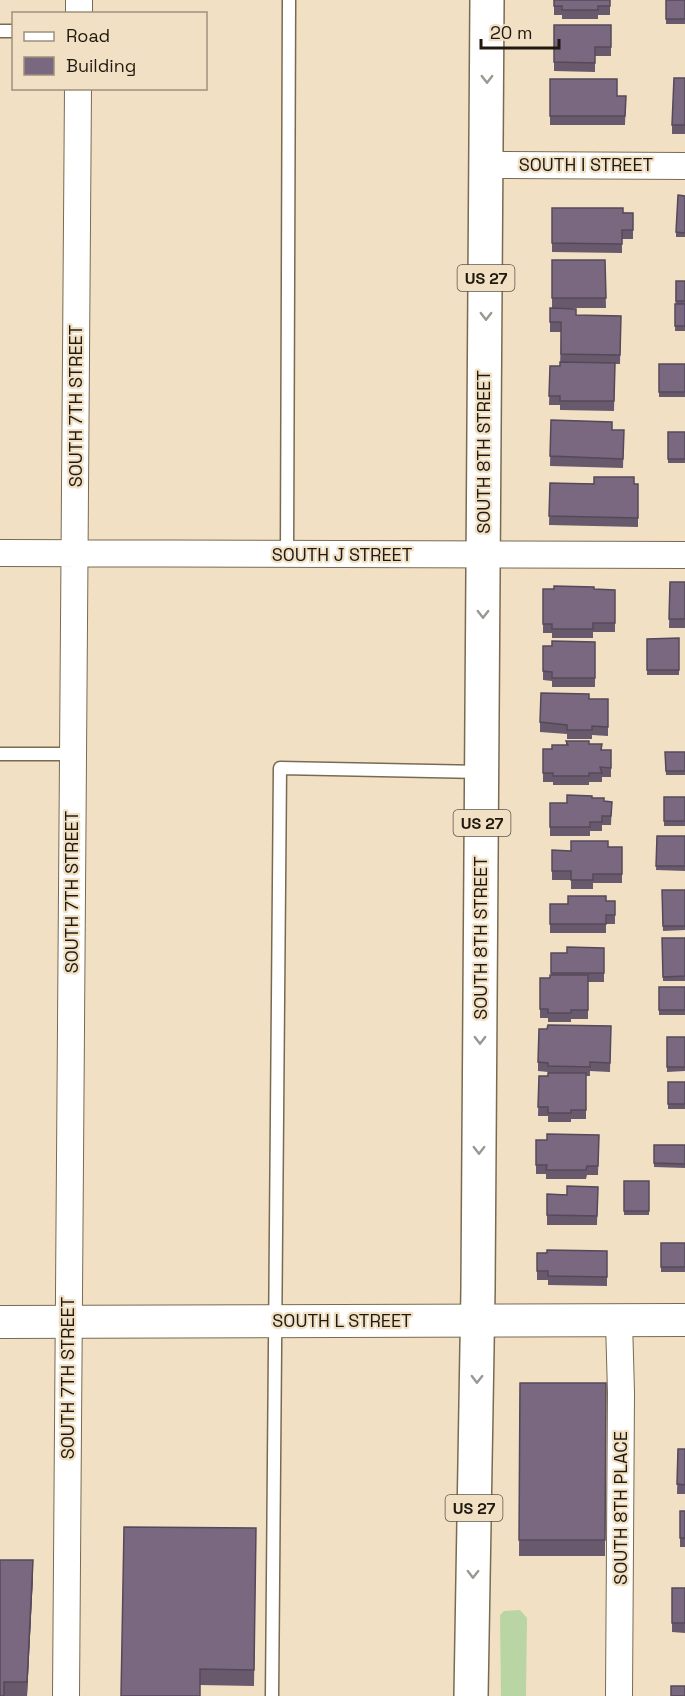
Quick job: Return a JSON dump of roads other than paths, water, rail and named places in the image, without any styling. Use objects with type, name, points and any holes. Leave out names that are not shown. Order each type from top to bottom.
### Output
[{"type":"highway","name":"SOUTH 8TH STREET","points":[[471,1696],[478,1321],[488,0]]},
{"type":"street","name":"SOUTH 7TH STREET","points":[[66,1696],[78,90]]},
{"type":"street","name":"SOUTH I STREET","points":[[487,165],[685,166]]},
{"type":"street","name":"SOUTH J STREET","points":[[0,553],[685,555]]},
{"type":"street","name":"SOUTH L STREET","points":[[0,1322],[685,1320]]},
{"type":"street","name":"SOUTH 8TH PLACE","points":[[619,1321],[621,1393],[619,1696]]},
{"type":"lane","points":[[287,554],[289,0]]},
{"type":"lane","points":[[0,754],[73,754]]},
{"type":"lane","points":[[272,1696],[280,768],[482,772]]}]
